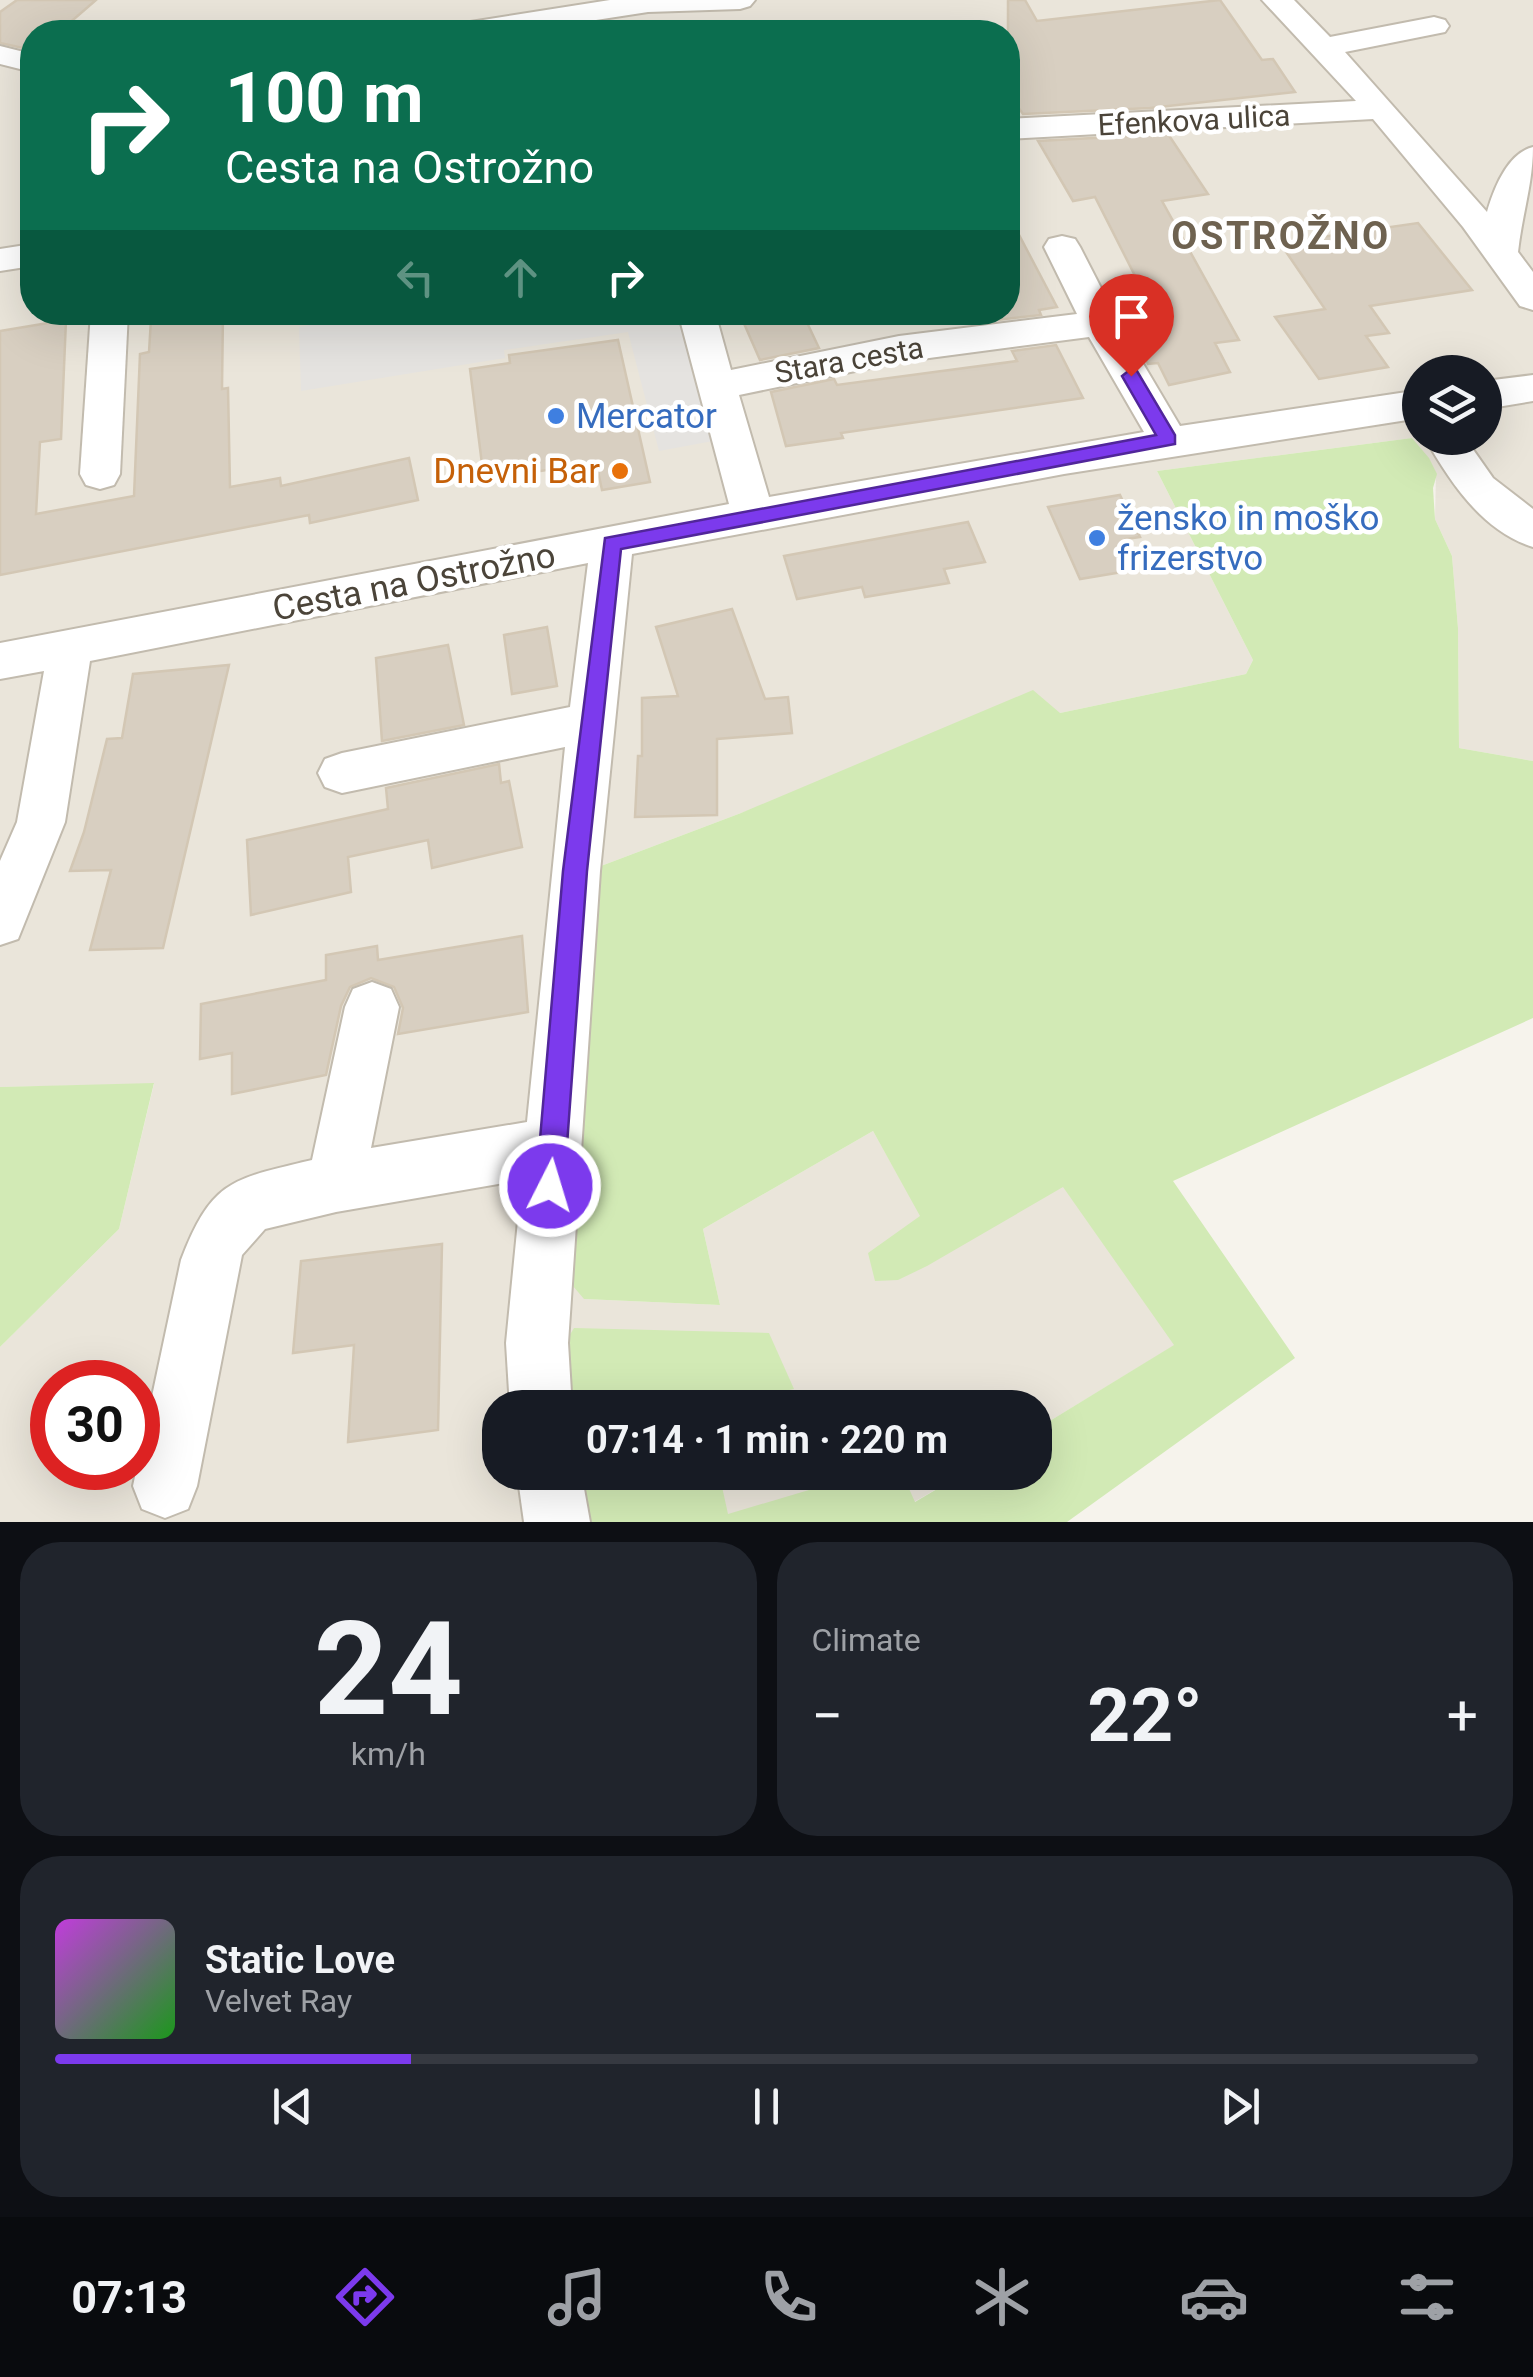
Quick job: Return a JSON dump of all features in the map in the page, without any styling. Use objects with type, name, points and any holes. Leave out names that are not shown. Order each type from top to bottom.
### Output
[{"type":"street","points":[[543,20],[648,4],[740,0]]},
{"type":"street","points":[[1277,0],[1380,109],[1501,251],[1533,298]]},
{"type":"street","points":[[1324,47],[1434,26]]},
{"type":"street","name":"Efenkova ulica","points":[[1020,127],[1380,109]]},
{"type":"street","points":[[1501,251],[1512,182],[1533,157]]},
{"type":"street","points":[[1062,247],[1100,323],[1168,440]]},
{"type":"street","name":"Stara cesta","points":[[718,386],[899,349],[1100,323]]},
{"type":"street","points":[[100,474],[109,325]]},
{"type":"street","points":[[700,325],[753,515]]},
{"type":"street","points":[[1502,393],[1533,388]]},
{"type":"street","name":"Cesta na Ostrožno","points":[[0,661],[753,515],[1168,440],[1402,407]]},
{"type":"street","points":[[1455,455],[1478,489],[1533,531]]},
{"type":"street","points":[[541,1390],[537,1343],[553,1146],[612,544]]},
{"type":"street","points":[[0,922],[41,822],[70,648]]},
{"type":"street","points":[[342,773],[592,722]]},
{"type":"street","points":[[336,1183],[372,1007]]},
{"type":"street","points":[[165,1486],[211,1260],[234,1217],[251,1204],[336,1183],[553,1146]]},
{"type":"street","points":[[552,1490],[557,1522]]},
{"type":"shaded area","points":[[0,0],[1533,0],[1533,761],[1459,748],[1458,628],[1452,556],[1435,519],[1436,474],[1423,455],[1502,455],[1502,355],[1402,355],[1402,439],[1157,471],[1253,660],[1246,674],[1060,713],[741,813],[593,869],[584,1299],[720,1305],[703,1229],[873,1131],[921,1216],[1063,1186],[1175,1345],[1052,1420],[1052,1390],[482,1390],[482,1490],[812,1490],[710,1522],[0,1522],[0,1347],[119,1229],[154,1084],[0,1087]]},
{"type":"shaded area","points":[[680,325],[713,441],[659,451],[628,332],[504,350],[505,358],[301,391],[299,327]]},
{"type":"shaded area","points":[[909,1490],[935,1490],[914,1502]]},
{"type":"green space","points":[[1402,439],[1402,455],[1429,458],[1437,474],[1433,488],[1435,519],[1452,556],[1458,628],[1459,748],[1533,761],[1533,1018],[1173,1181],[1295,1358],[1067,1522],[572,1522],[567,1490],[723,1490],[728,1514],[809,1490],[910,1490],[915,1502],[935,1490],[1052,1490],[1052,1420],[1174,1345],[1063,1187],[927,1266],[898,1280],[875,1281],[868,1253],[920,1216],[873,1131],[703,1229],[720,1305],[584,1299],[561,1272],[593,869],[741,813],[1033,690],[1060,713],[1246,674],[1253,660],[1157,471]]},
{"type":"green space","points":[[154,1083],[119,1229],[0,1347],[0,1087]]},
{"type":"green space","points":[[574,1328],[769,1333],[794,1389],[554,1390],[552,1364]]},
{"type":"building","points":[[17,0],[96,0],[73,20],[20,20],[20,47],[0,43],[0,12]]},
{"type":"building","points":[[1008,0],[1025,0],[1037,21],[1220,0],[1262,60],[1273,59],[1295,92],[1150,108],[1023,114],[1020,20],[1008,20]]},
{"type":"building","points":[[1168,134],[1208,194],[1162,201],[1239,340],[1215,343],[1230,372],[1169,385],[1158,363],[1148,364],[1130,328],[1160,325],[1095,197],[1073,201],[1038,141]]},
{"type":"building","points":[[1418,223],[1472,290],[1370,306],[1389,333],[1366,336],[1388,367],[1319,379],[1275,317],[1325,309],[1280,243]]},
{"type":"building","points":[[1020,237],[1057,307],[1039,310],[1041,315],[1020,317]]},
{"type":"building","points":[[66,325],[61,439],[40,442],[36,514],[134,496],[140,354],[149,352],[151,325],[223,325],[222,389],[228,388],[230,487],[280,478],[281,486],[409,458],[418,500],[310,523],[309,515],[0,575],[0,331]]},
{"type":"building","points":[[745,325],[808,325],[819,348],[760,360]]},
{"type":"building","name":"Mercator","points":[[618,340],[650,482],[602,490],[596,462],[484,480],[470,369],[510,363],[509,355]]},
{"type":"building","points":[[1056,345],[1083,398],[841,433],[843,438],[786,446],[771,392],[834,379],[837,385],[1017,361],[1012,351]]},
{"type":"building","name":"žensko in moško frizerstvo","points":[[1120,495],[1140,537],[1126,539],[1140,569],[1080,579],[1048,507]]},
{"type":"building","points":[[968,522],[985,562],[944,569],[949,583],[865,597],[862,587],[797,599],[784,556]]},
{"type":"building","points":[[732,609],[765,699],[788,697],[792,733],[717,739],[717,815],[635,817],[638,756],[642,756],[642,698],[678,696],[656,627]]},
{"type":"building","points":[[547,627],[557,686],[512,694],[504,635]]},
{"type":"building","points":[[448,645],[464,725],[382,741],[376,658]]},
{"type":"building","points":[[229,665],[163,948],[90,950],[111,870],[70,871],[107,739],[122,738],[133,674]]},
{"type":"building","points":[[499,764],[501,783],[509,781],[522,847],[432,868],[428,840],[348,857],[351,892],[251,915],[247,840],[388,809],[386,788]]},
{"type":"building","points":[[522,936],[528,1012],[398,1034],[403,1008],[394,987],[371,978],[350,987],[341,1006],[326,1075],[232,1094],[232,1053],[200,1059],[201,1004],[326,980],[326,955],[377,946],[378,960]]},
{"type":"building","points":[[442,1244],[438,1430],[348,1442],[354,1345],[293,1353],[301,1261]]},
{"type":"place","name":"Mercator","points":[[556,416]]},
{"type":"place","name":"Dnevni Bar","points":[[620,471]]},
{"type":"place","name":"žensko in moško frizerstvo","points":[[1097,538]]},
{"type":"district","name":"OSTROŽNO","points":[[1281,236]]},
{"type":"route","points":[[550,1186],[575,871],[612,544],[1168,440],[1131,376]]}]
